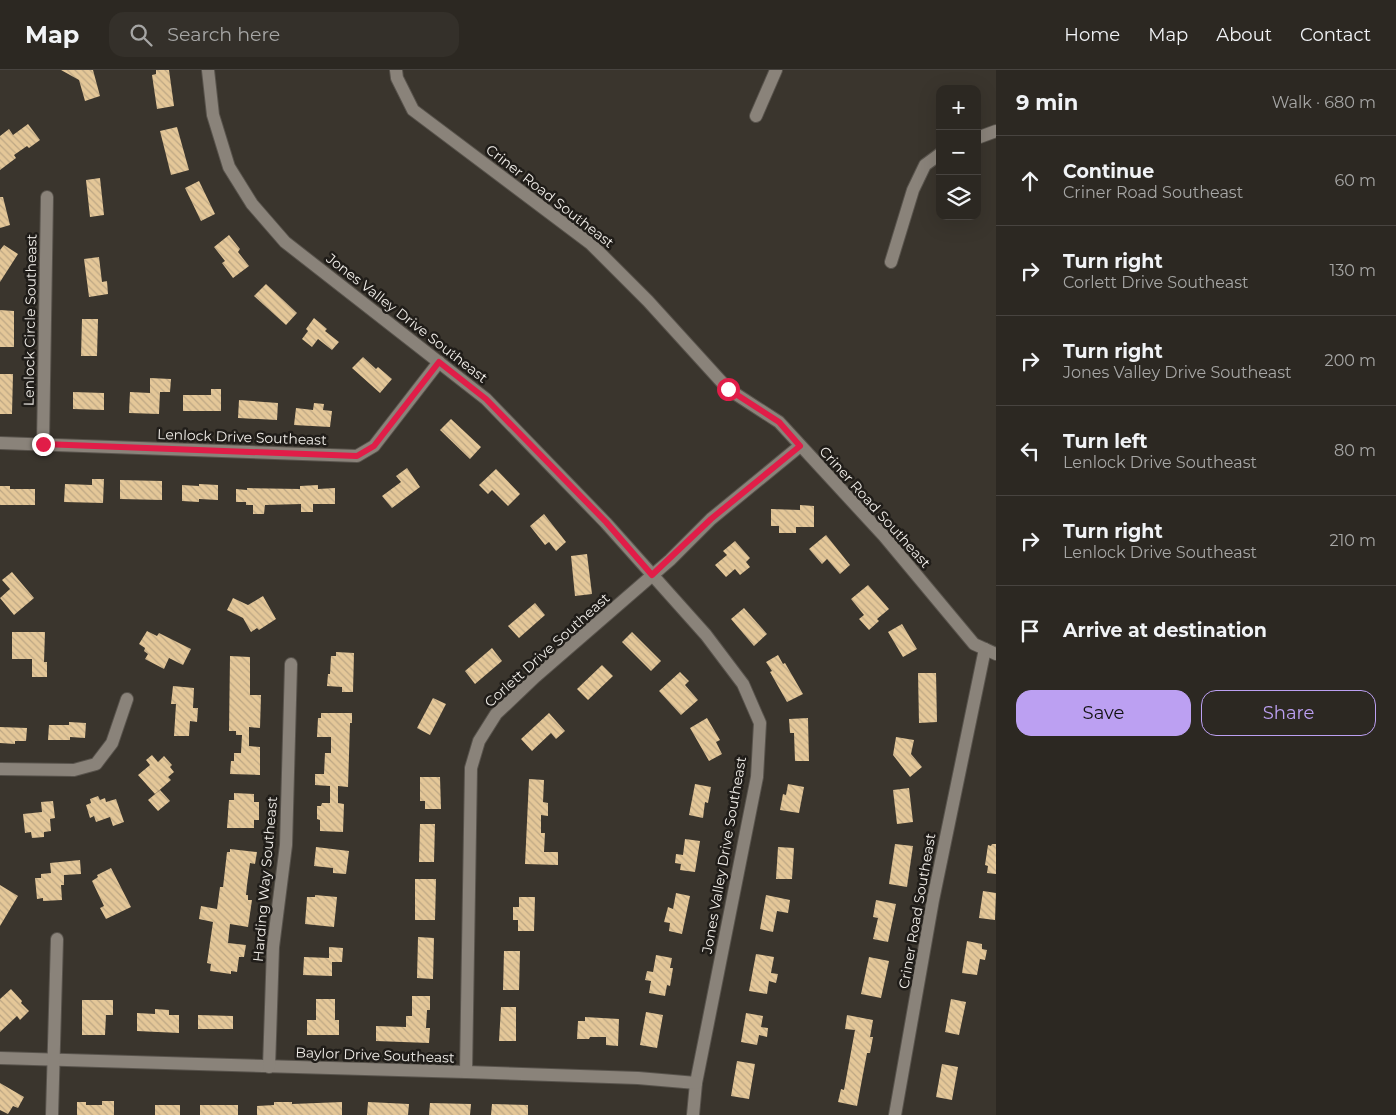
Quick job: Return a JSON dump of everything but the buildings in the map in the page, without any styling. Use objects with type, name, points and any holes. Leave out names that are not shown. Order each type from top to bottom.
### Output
[{"type":"street","name":"Jones Valley Drive Southeast","points":[[208,70],[213,116],[229,168],[252,204],[285,242],[486,399],[606,522],[706,636],[744,684],[760,722],[757,777],[696,1083],[693,1115]]},
{"type":"street","name":"Criner Road Southeast","points":[[396,70],[397,78],[413,110],[591,244],[648,301],[728,389],[779,422],[884,536],[974,644],[991,652],[933,900],[895,1115]]},
{"type":"street","points":[[756,116],[776,70]]},
{"type":"street","points":[[981,137],[996,131]]},
{"type":"street","points":[[891,262],[913,190],[925,165],[936,157]]},
{"type":"street","name":"Lenlock Circle Southeast","points":[[43,444],[47,197]]},
{"type":"street","name":"Lenlock Drive Southeast","points":[[0,443],[357,456],[374,446],[439,362]]},
{"type":"street","name":"Corlett Drive Southeast","points":[[466,1072],[471,768],[479,741],[496,714],[535,677],[652,575],[711,519],[800,446]]},
{"type":"street","name":"Harding Way Southeast","points":[[269,1067],[273,947],[286,845],[291,664]]},
{"type":"street","points":[[0,769],[74,770],[96,764],[112,743],[127,699]]},
{"type":"street","points":[[52,1115],[57,939]]},
{"type":"street","name":"Baylor Drive Southeast","points":[[0,1058],[638,1078],[696,1083]]},
{"type":"route","points":[[43,444],[357,456],[374,446],[439,362],[486,399],[606,522],[652,575],[670,560],[711,519],[800,446],[779,422],[728,389]]}]
